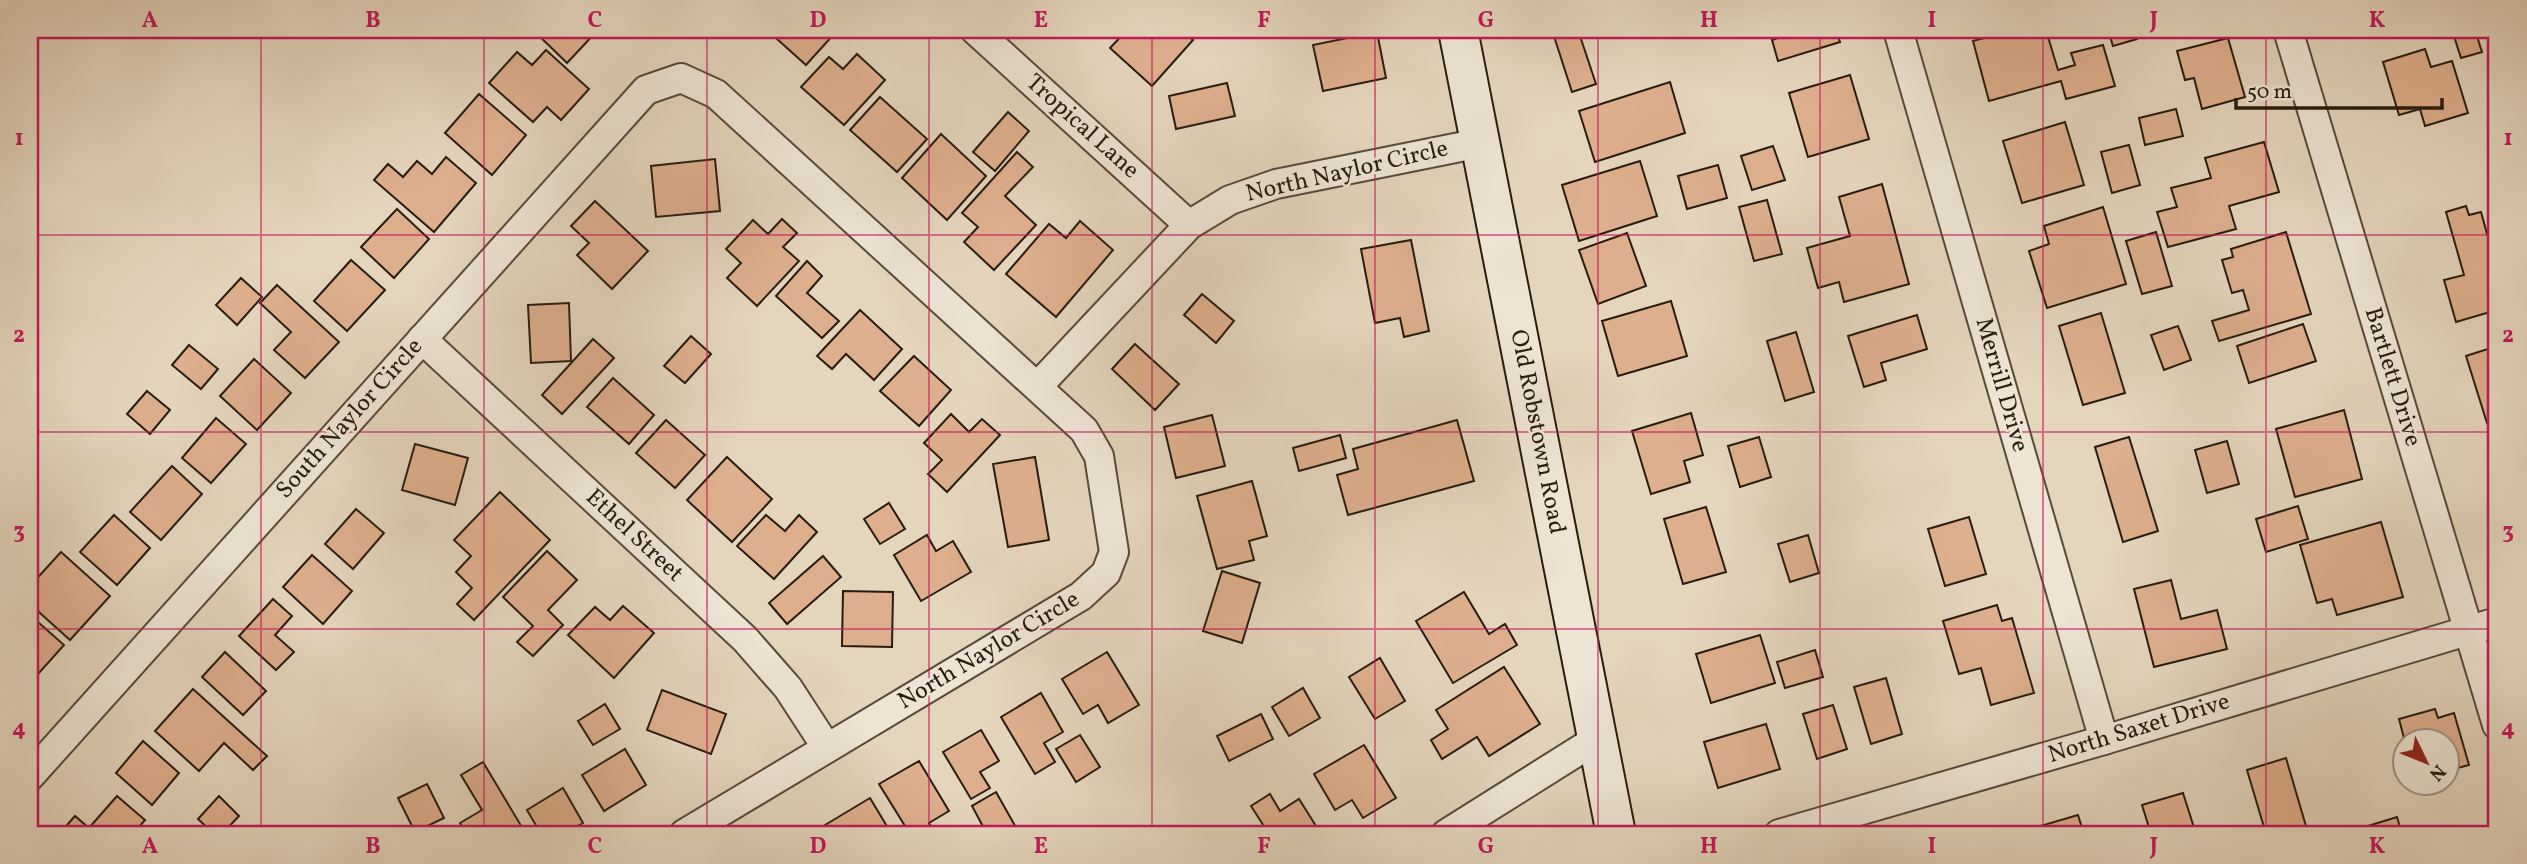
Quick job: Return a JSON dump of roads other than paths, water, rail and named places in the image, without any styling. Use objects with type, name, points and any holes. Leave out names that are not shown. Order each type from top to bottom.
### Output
[{"type":"street","name":"Tropical Lane","points":[[975,30],[1189,225]]},
{"type":"street","name":"Old Robstown Road","points":[[1458,30],[1616,834]]},
{"type":"street","name":"Merrill Drive","points":[[1898,30],[2104,740]]},
{"type":"street","name":"Bartlett Drive","points":[[2288,30],[2497,725]]},
{"type":"street","name":"North Naylor Circle","points":[[681,78],[716,94],[1084,430],[1099,456],[1114,552],[1106,573],[1081,596],[684,834]]},
{"type":"street","name":"South Naylor Circle","points":[[30,776],[646,90],[681,78]]},
{"type":"street","name":"North Naylor Circle","points":[[1038,386],[1189,225],[1230,200],[1276,184],[1480,143]]},
{"type":"street","name":"Ethel Street","points":[[422,339],[745,639],[788,688],[827,748]]},
{"type":"street","name":"North Saxet Drive","points":[[1779,834],[2497,622]]},
{"type":"street","points":[[1446,834],[1597,739]]}]
